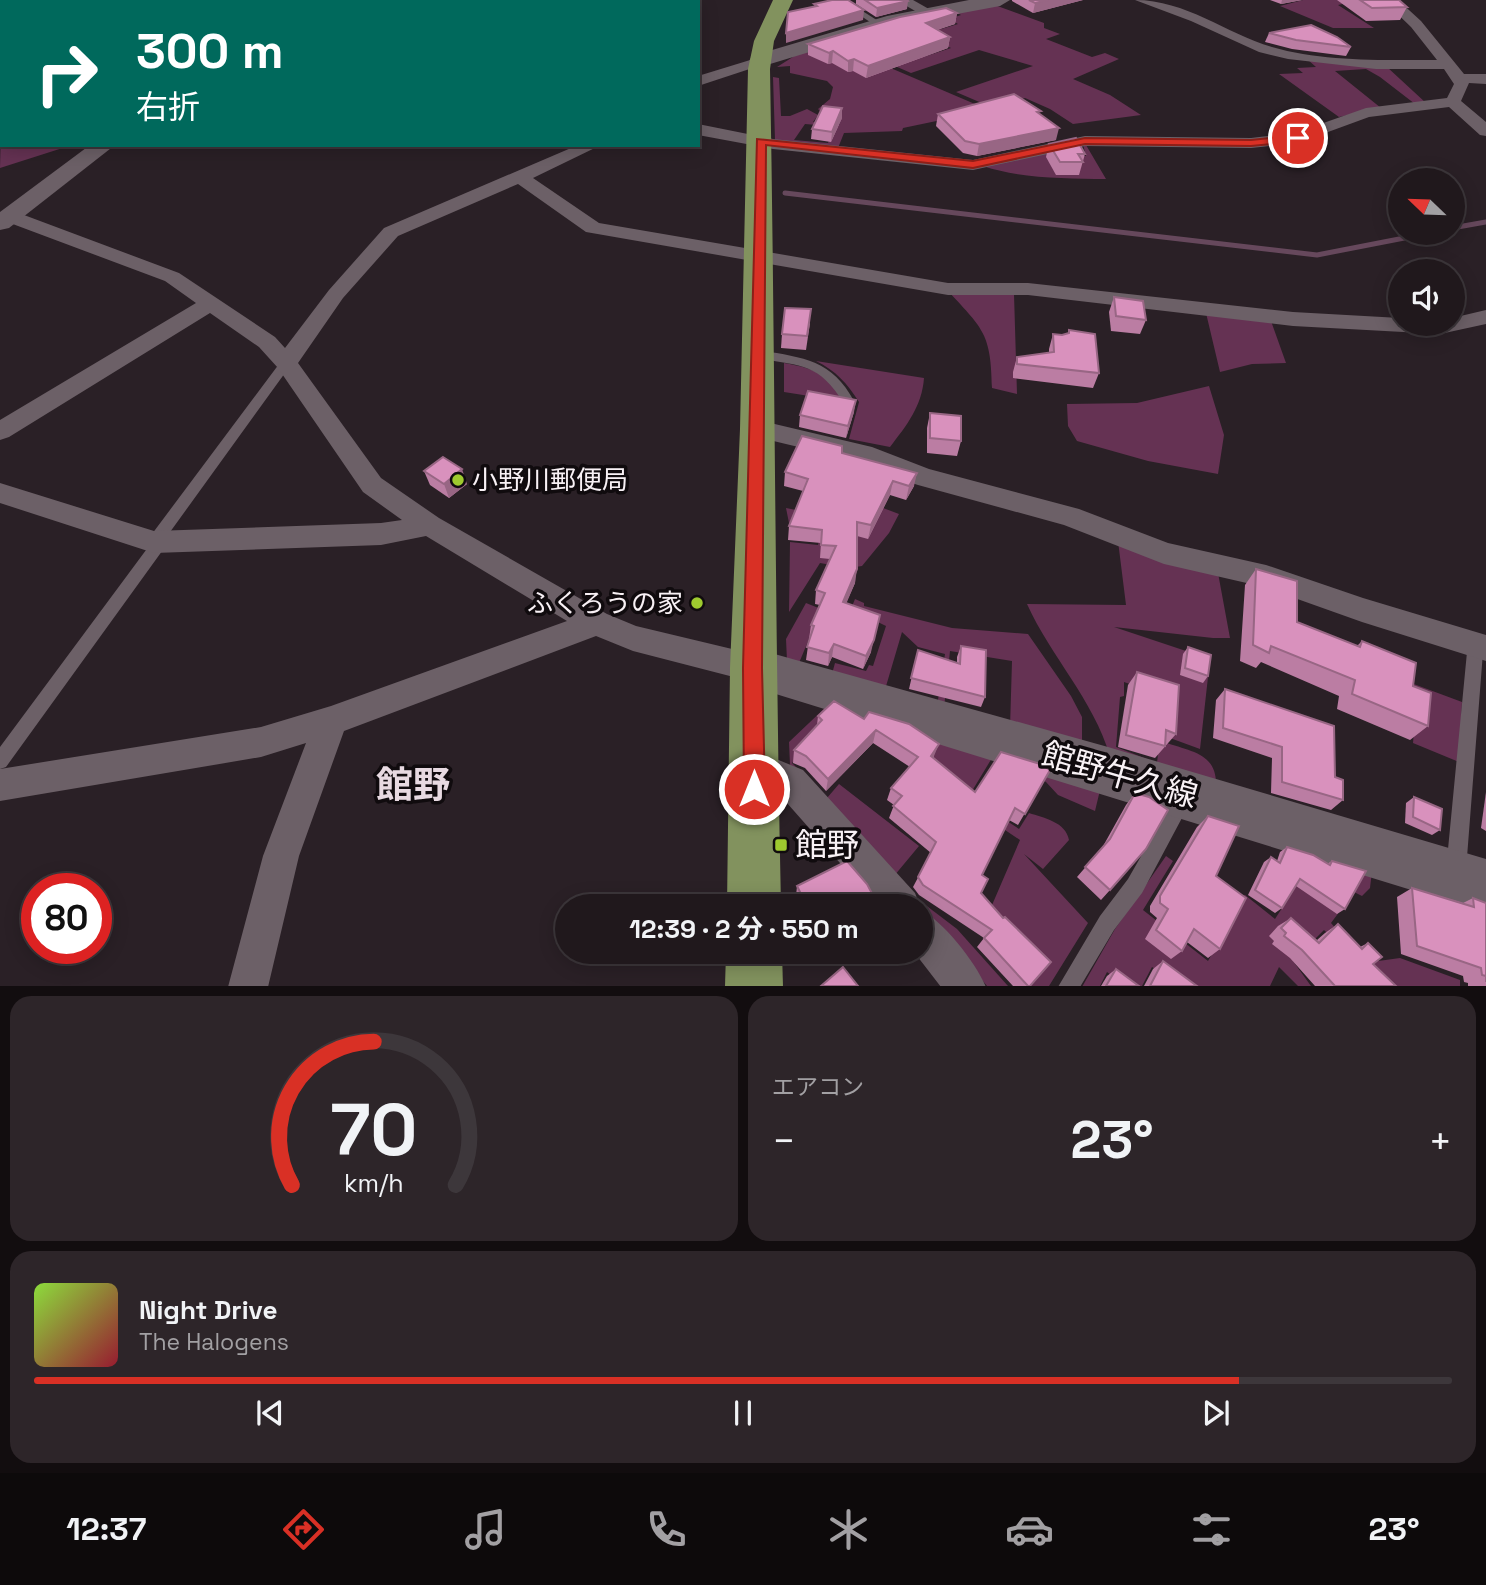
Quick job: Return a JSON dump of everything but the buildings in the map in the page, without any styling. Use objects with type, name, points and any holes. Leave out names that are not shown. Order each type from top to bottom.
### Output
[{"type":"highway","points":[[754,894],[753,668],[758,429],[760,61],[766,36],[783,0]]},
{"type":"highway","points":[[754,964],[754,986]]},
{"type":"main road","points":[[760,61],[879,24],[1000,0]]},
{"type":"main road","name":"館野牛久線","points":[[753,668],[1186,794],[1471,881]]},
{"type":"street","points":[[903,0],[929,13]]},
{"type":"street","points":[[1142,0],[1196,18],[1264,49],[1288,55],[1376,65],[1449,64]]},
{"type":"street","points":[[1390,0],[1416,24],[1460,78],[1462,84],[1453,102]]},
{"type":"street","points":[[700,80],[760,61]]},
{"type":"street","points":[[1460,78],[1486,79]]},
{"type":"street","points":[[700,129],[761,141],[973,165],[1085,141],[1251,143],[1298,138],[1366,114],[1453,102],[1486,131]]},
{"type":"street","points":[[3,218],[101,147]]},
{"type":"street","points":[[286,363],[336,294],[391,232],[588,147]]},
{"type":"street","points":[[520,177],[593,228],[948,289],[1028,289],[1293,319],[1440,327],[1486,317]]},
{"type":"street","points":[[3,218],[172,277],[267,342],[286,363],[372,485],[429,524],[596,623],[633,638],[753,668]]},
{"type":"street","points":[[0,431],[212,303]]},
{"type":"street","points":[[758,429],[872,456],[896,468],[927,478],[1070,516],[1164,553],[1265,576],[1479,646]]},
{"type":"street","points":[[0,493],[157,543],[381,534],[429,524]]},
{"type":"street","points":[[0,785],[261,742],[331,722],[596,623]]},
{"type":"street","points":[[248,986],[281,856],[331,722]]},
{"type":"street","points":[[754,766],[791,782],[891,894]]},
{"type":"street","points":[[933,945],[966,986]]},
{"type":"lane","points":[[840,0],[879,24]]},
{"type":"lane","points":[[758,354],[809,364],[829,372],[842,386],[848,401]]},
{"type":"lane","points":[[0,761],[286,363]]},
{"type":"lane","points":[[1471,881],[1475,652],[1479,646]]},
{"type":"lane","points":[[1068,986],[1107,923],[1135,886],[1186,794]]},
{"type":"shaded area","points":[[1303,0],[1359,0],[1338,5],[1374,28],[1333,28],[1280,6]]},
{"type":"shaded area","points":[[992,4],[1044,23],[1044,28],[1060,34],[1046,39],[1092,57],[1105,53],[1119,59],[1073,79],[1110,95],[1141,115],[1073,124],[1050,109],[1025,98],[991,107],[956,92],[1033,66],[979,50],[911,73],[840,42],[923,57],[951,48],[936,41],[932,25],[941,29],[958,24],[949,19],[961,15],[954,11]]},
{"type":"shaded area","points":[[832,43],[989,110],[903,128],[902,131],[844,133],[838,148],[775,140],[773,77],[779,78],[781,116],[790,116],[807,109],[818,115],[813,122],[839,125],[842,117],[824,115],[818,109],[830,99],[833,87],[827,81],[790,73],[790,66],[777,67],[796,55]],"holes":[[[805,124],[829,126],[832,132],[828,143],[794,140]]]},
{"type":"shaded area","points":[[1307,59],[1387,67],[1426,103],[1415,104],[1366,69],[1335,71],[1381,108],[1339,117],[1279,74],[1303,73],[1297,68],[1316,67]]},
{"type":"shaded area","points":[[1083,144],[1106,179],[1028,176],[983,166],[1058,150],[1060,156],[1086,156]]},
{"type":"shaded area","points":[[0,147],[66,147],[0,168]]},
{"type":"shaded area","points":[[949,292],[1014,294],[1017,394],[992,388],[990,356],[983,334]]},
{"type":"shaded area","points":[[1206,313],[1271,321],[1286,363],[1252,364],[1220,372]]},
{"type":"shaded area","points":[[816,361],[924,378],[917,406],[890,447],[849,439],[859,402],[840,378]]},
{"type":"shaded area","points":[[784,363],[820,373],[834,384],[841,401],[784,392]]},
{"type":"shaded area","points":[[1209,386],[1224,435],[1218,474],[1148,461],[1077,441],[1068,426],[1067,404],[1137,403]]},
{"type":"shaded area","points":[[862,500],[899,514],[889,533],[862,566],[849,568],[820,563],[789,612],[790,542],[818,545],[822,527],[789,523],[786,508],[806,512]]},
{"type":"shaded area","points":[[1118,541],[1218,573],[1230,638],[1114,627],[1210,659],[1200,749],[1170,738],[1150,691],[1124,682],[1124,696],[1120,697],[1116,747],[1157,763],[1159,745],[1164,742],[1193,752],[1213,767],[1216,788],[1110,756],[1103,735],[1083,697],[1027,604],[1126,605]]},
{"type":"shaded area","points":[[855,599],[864,603],[864,606],[952,628],[1028,634],[1071,696],[1082,717],[1082,749],[1010,728],[1012,661],[950,651],[944,708],[938,700],[945,654],[918,647],[902,632],[884,693],[832,674],[835,663],[866,671],[869,665],[873,666],[886,626],[851,609]]},
{"type":"shaded area","points":[[806,603],[826,611],[816,622],[799,663],[787,661],[786,639]]},
{"type":"shaded area","points":[[1403,680],[1462,702],[1459,762],[1413,743],[1416,708]]},
{"type":"shaded area","points":[[829,704],[818,734],[792,763],[827,798],[839,784],[919,846],[894,876],[790,765],[789,742]]},
{"type":"shaded area","points":[[931,735],[995,753],[969,796],[1019,829],[1029,813],[1054,822],[1067,834],[1069,840],[1043,869],[1024,854],[1088,923],[1049,986],[1031,986],[1045,969],[989,912],[1020,840],[959,799],[916,757]]},
{"type":"shaded area","points":[[1005,757],[1101,786],[1095,811],[1058,795],[1046,782]]},
{"type":"shaded area","points":[[1318,852],[1372,871],[1370,888],[1362,896],[1354,892],[1331,923],[1351,946],[1347,952],[1324,930],[1293,961],[1311,986],[1298,986],[1279,967],[1270,986],[1180,986],[1152,967],[1142,986],[1126,986],[1107,972],[1100,986],[1083,986],[1115,929],[1166,856],[1173,861],[1143,910],[1208,961],[1235,913],[1224,903],[1245,895],[1275,919]]},
{"type":"shaded area","points":[[933,911],[957,929],[1008,986],[987,986],[933,921]]},
{"type":"shaded area","points":[[1400,958],[1460,980],[1460,986],[1378,986],[1371,962]]},
{"type":"waterway","points":[[785,193],[1317,255],[1388,241]]},
{"type":"waterway","points":[[1465,226],[1486,222]]},
{"type":"place","name":"小野川郵便局","points":[[458,480]]},
{"type":"place","name":"ふくろうの家","points":[[697,603]]},
{"type":"place","name":"館野","points":[[781,845]]},
{"type":"district","name":"館野","points":[[413,785]]},
{"type":"route","points":[[754,789],[753,668],[761,141],[973,165],[1085,141],[1118,139],[1251,143],[1298,138]]}]
